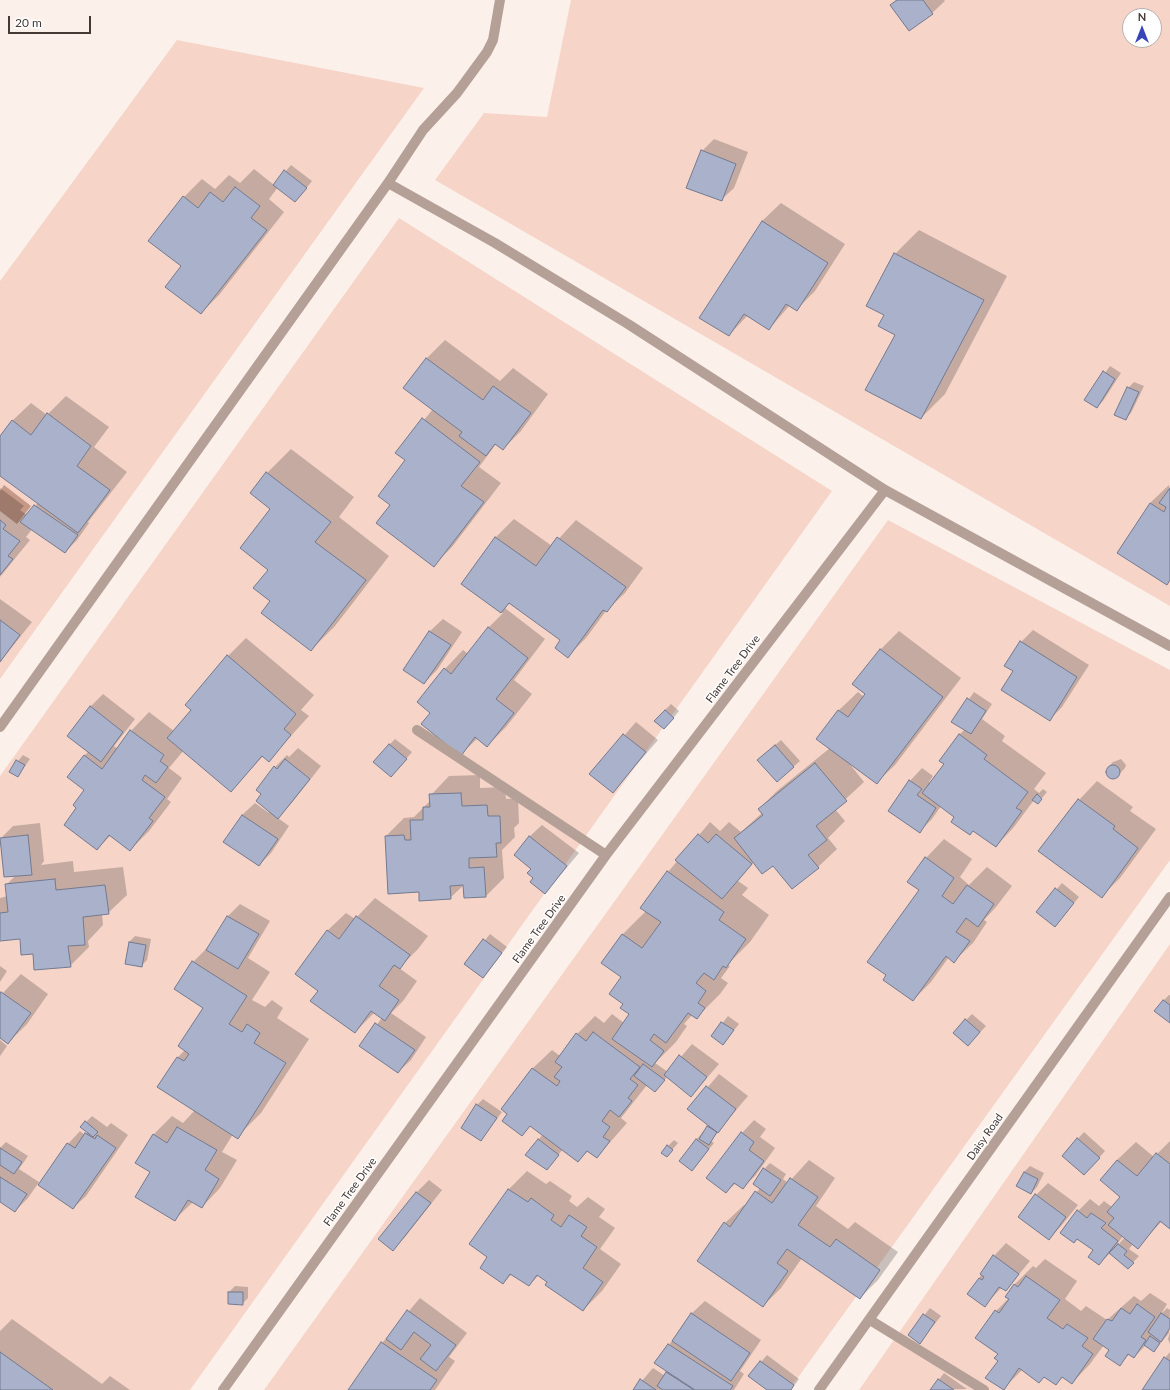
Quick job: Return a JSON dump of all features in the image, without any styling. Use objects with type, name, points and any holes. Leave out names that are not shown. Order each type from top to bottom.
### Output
[{"type":"street","points":[[0,727],[388,182],[422,130],[457,93],[486,52],[494,40],[500,0]]},
{"type":"street","points":[[388,182],[495,243],[628,324],[885,490],[1170,646]]},
{"type":"street","name":"Flame Tree Drive","points":[[223,1390],[606,855],[885,490]]},
{"type":"street","points":[[417,730],[606,855]]},
{"type":"street","name":"Daisy Road","points":[[819,1390],[1170,897]]},
{"type":"street","points":[[870,1320],[984,1390]]},
{"type":"shaded area","points":[[571,0],[1170,0],[1170,606],[435,180],[484,113],[547,117]]},
{"type":"shaded area","points":[[177,40],[424,88],[0,679],[0,281]]},
{"type":"shaded area","points":[[399,218],[832,491],[190,1390],[0,1390],[0,776]]},
{"type":"shaded area","points":[[4,485],[31,506],[17,524],[0,511],[0,491]]},
{"type":"shaded area","points":[[888,520],[1170,670],[1170,860],[789,1390],[264,1390]]},
{"type":"shaded area","points":[[1170,944],[1170,1390],[859,1390]]},
{"type":"building","points":[[897,0],[923,0],[933,14],[909,31],[890,5]]},
{"type":"building","points":[[701,150],[736,164],[722,201],[686,188]]},
{"type":"building","points":[[284,170],[307,188],[295,202],[273,185]]},
{"type":"building","points":[[235,187],[260,206],[251,218],[267,230],[201,314],[165,287],[181,266],[148,241],[183,196],[198,208],[210,192],[223,202]]},
{"type":"building","points":[[762,221],[828,263],[797,311],[786,304],[769,330],[744,314],[729,336],[699,318]]},
{"type":"building","points":[[894,253],[984,300],[921,419],[865,390],[895,335],[878,326],[884,315],[866,306]]},
{"type":"building","points":[[426,358],[483,400],[493,386],[531,413],[503,450],[495,444],[486,456],[459,436],[462,432],[403,388]]},
{"type":"building","points":[[1103,371],[1115,379],[1097,408],[1084,400]]},
{"type":"building","points":[[1127,387],[1139,392],[1126,420],[1114,415]]},
{"type":"building","points":[[47,413],[91,446],[77,466],[110,490],[78,533],[0,476],[0,436],[12,420],[31,435]]},
{"type":"building","points":[[422,418],[480,462],[461,486],[484,502],[434,567],[376,523],[390,505],[378,496],[405,460],[395,453]]},
{"type":"building","points":[[266,472],[331,522],[315,542],[366,580],[311,651],[261,613],[270,601],[253,588],[268,570],[240,548],[270,509],[250,493]]},
{"type":"building","points":[[1170,488],[1170,580],[1167,585],[1117,553],[1150,503],[1164,512],[1166,507],[1159,503]]},
{"type":"building","points":[[34,505],[78,535],[65,553],[20,522]]},
{"type":"building","points":[[0,520],[6,525],[3,529],[20,541],[8,556],[13,559],[0,575]]},
{"type":"building","points":[[495,537],[536,566],[557,537],[626,587],[607,612],[603,610],[568,658],[555,648],[560,640],[509,603],[501,613],[461,584]]},
{"type":"building","points":[[0,620],[20,635],[0,662]]},
{"type":"building","points":[[488,627],[528,658],[496,699],[514,713],[487,747],[475,737],[461,756],[421,724],[430,713],[417,702],[444,668],[451,674]]},
{"type":"building","points":[[429,631],[451,645],[424,684],[403,670]]},
{"type":"building","points":[[1020,641],[1077,677],[1050,721],[1001,690],[1013,671],[1004,666]]},
{"type":"building","points":[[880,649],[943,697],[877,784],[816,739],[838,710],[848,717],[865,694],[852,684]]},
{"type":"building","points":[[227,655],[296,714],[284,729],[291,735],[269,762],[262,756],[231,792],[167,738],[191,710],[185,705]]},
{"type":"building","points":[[967,698],[986,711],[971,734],[951,722]]},
{"type":"building","points":[[90,706],[123,732],[101,762],[67,736]]},
{"type":"building","points":[[665,710],[674,718],[664,729],[654,721]]},
{"type":"building","points":[[130,730],[164,755],[160,761],[168,767],[156,783],[145,775],[142,780],[165,797],[149,818],[153,821],[130,851],[109,835],[97,850],[64,825],[76,808],[73,805],[84,790],[67,777],[84,755],[102,769]]},
{"type":"building","points":[[623,734],[646,752],[613,793],[589,774]]},
{"type":"building","points":[[959,734],[987,755],[984,759],[1028,792],[1016,808],[1022,811],[996,847],[973,831],[970,835],[951,822],[954,817],[922,793],[944,764],[939,761]]},
{"type":"building","points":[[389,744],[407,759],[391,777],[373,762]]},
{"type":"building","points":[[775,745],[794,767],[777,782],[757,760]]},
{"type":"building","points":[[285,759],[310,779],[278,819],[256,801],[261,794],[256,790],[274,766],[277,769]]},
{"type":"building","points":[[16,760],[25,765],[18,777],[9,772]]},
{"type":"building","points":[[815,763],[847,801],[816,826],[827,840],[808,855],[819,868],[792,889],[773,866],[762,874],[734,838],[763,815],[758,809]]},
{"type":"building","points":[[1110,765],[1116,765],[1120,769],[1120,775],[1116,779],[1110,779],[1106,775],[1106,769]]},
{"type":"building","points":[[909,780],[922,789],[917,795],[936,808],[920,833],[888,811]]},
{"type":"building","points":[[461,793],[462,806],[487,805],[488,816],[500,816],[501,843],[496,843],[497,857],[469,858],[469,868],[484,867],[486,897],[464,898],[463,885],[450,886],[451,899],[419,901],[419,892],[388,894],[385,836],[404,835],[405,840],[411,840],[410,820],[423,820],[423,807],[430,807],[429,794]]},
{"type":"building","points":[[1037,794],[1042,799],[1038,804],[1032,800]]},
{"type":"building","points":[[1078,799],[1115,826],[1113,829],[1138,848],[1102,898],[1038,851]]},
{"type":"building","points":[[242,815],[278,839],[259,866],[223,842]]},
{"type":"building","points":[[698,834],[708,843],[716,834],[752,864],[722,899],[675,860]]},
{"type":"building","points":[[28,835],[32,875],[4,877],[0,838]]},
{"type":"building","points":[[529,836],[567,866],[545,894],[530,882],[533,878],[527,873],[531,869],[514,855]]},
{"type":"building","points":[[925,857],[954,878],[942,896],[953,904],[967,885],[994,904],[978,927],[966,918],[956,932],[970,941],[954,963],[946,956],[913,1001],[883,980],[886,975],[867,962],[919,890],[907,882]]},
{"type":"building","points":[[667,871],[724,912],[719,920],[746,939],[726,968],[723,966],[714,980],[704,973],[696,983],[706,991],[698,1003],[705,1008],[697,1019],[688,1013],[666,1043],[654,1034],[650,1040],[664,1051],[652,1067],[612,1039],[629,1014],[620,1008],[623,1004],[609,994],[621,977],[601,963],[622,934],[642,948],[661,922],[640,908]]},
{"type":"building","points":[[55,879],[56,890],[105,885],[109,914],[83,917],[85,945],[68,946],[71,967],[34,970],[33,954],[21,955],[20,939],[0,941],[0,913],[8,912],[5,884]]},
{"type":"building","points":[[1055,888],[1074,903],[1055,927],[1036,912]]},
{"type":"building","points":[[227,916],[259,934],[238,969],[206,950]]},
{"type":"building","points":[[356,916],[410,955],[400,969],[394,965],[379,986],[399,1000],[385,1021],[371,1011],[355,1033],[310,1001],[318,991],[295,974],[327,930],[339,939]]},
{"type":"building","points":[[483,939],[502,953],[483,978],[464,964]]},
{"type":"building","points":[[129,942],[146,945],[142,967],[125,964]]},
{"type":"building","points":[[192,961],[247,996],[229,1024],[242,1032],[247,1024],[260,1033],[254,1043],[286,1063],[238,1139],[157,1087],[177,1057],[184,1061],[189,1054],[178,1046],[203,1008],[174,989]]},
{"type":"building","points":[[1,992],[31,1013],[8,1044],[0,1038]]},
{"type":"building","points":[[1163,1000],[1170,1005],[1170,1023],[1154,1011]]},
{"type":"building","points":[[965,1019],[980,1032],[968,1046],[953,1033]]},
{"type":"building","points":[[721,1022],[734,1030],[723,1045],[711,1036]]},
{"type":"building","points":[[375,1023],[415,1050],[398,1073],[359,1046]]},
{"type":"building","points":[[593,1032],[640,1067],[630,1079],[638,1085],[628,1098],[632,1101],[619,1117],[610,1110],[602,1121],[610,1127],[603,1137],[610,1141],[597,1158],[587,1151],[578,1162],[530,1126],[522,1136],[502,1121],[507,1114],[501,1109],[532,1068],[557,1086],[560,1081],[554,1077],[562,1067],[555,1062],[576,1033],[586,1041]]},
{"type":"building","points":[[679,1055],[707,1077],[691,1097],[664,1075]]},
{"type":"building","points":[[643,1064],[665,1080],[655,1092],[634,1076]]},
{"type":"building","points":[[706,1086],[736,1109],[718,1133],[687,1109]]},
{"type":"building","points":[[476,1104],[497,1118],[481,1141],[461,1128]]},
{"type":"building","points":[[85,1121],[98,1132],[93,1137],[80,1127]]},
{"type":"building","points":[[707,1126],[717,1132],[709,1145],[699,1139]]},
{"type":"building","points":[[177,1127],[217,1150],[205,1170],[219,1179],[202,1208],[188,1200],[175,1221],[135,1197],[150,1172],[135,1163],[153,1134],[167,1143]]},
{"type":"building","points":[[741,1132],[754,1142],[749,1150],[764,1161],[743,1189],[734,1183],[726,1193],[706,1178]]},
{"type":"building","points":[[85,1133],[95,1139],[97,1135],[116,1148],[73,1209],[38,1185],[67,1143],[75,1148]]},
{"type":"building","points":[[1077,1138],[1100,1158],[1084,1175],[1062,1156]]},
{"type":"building","points":[[538,1139],[559,1155],[547,1170],[525,1155]]},
{"type":"building","points":[[696,1139],[709,1149],[692,1171],[679,1161]]},
{"type":"building","points":[[667,1145],[673,1150],[667,1157],[661,1153]]},
{"type":"building","points":[[0,1148],[22,1162],[14,1174],[0,1165]]},
{"type":"building","points":[[1156,1153],[1170,1164],[1170,1229],[1160,1221],[1138,1249],[1108,1225],[1114,1218],[1107,1212],[1120,1197],[1100,1180],[1117,1160],[1137,1176]]},
{"type":"building","points":[[763,1168],[781,1180],[770,1196],[753,1184]]},
{"type":"building","points":[[1024,1172],[1038,1179],[1031,1194],[1016,1186]]},
{"type":"building","points":[[0,1177],[27,1194],[15,1212],[0,1202]]},
{"type":"building","points":[[790,1178],[818,1197],[798,1225],[830,1247],[836,1239],[880,1270],[860,1299],[787,1249],[777,1263],[788,1271],[763,1307],[697,1261],[724,1222],[730,1227],[755,1191],[772,1203]]},
{"type":"building","points":[[508,1189],[528,1202],[531,1198],[554,1215],[551,1220],[561,1227],[569,1215],[587,1227],[581,1236],[597,1247],[583,1268],[603,1282],[583,1311],[545,1285],[547,1282],[537,1275],[529,1286],[510,1274],[503,1284],[480,1268],[487,1257],[469,1244]]},
{"type":"building","points":[[416,1192],[431,1203],[393,1251],[378,1239]]},
{"type":"building","points":[[1035,1194],[1066,1217],[1049,1240],[1018,1217]]},
{"type":"building","points":[[1077,1210],[1087,1218],[1091,1213],[1106,1223],[1101,1228],[1118,1241],[1099,1265],[1088,1257],[1093,1250],[1077,1239],[1074,1243],[1060,1233]]},
{"type":"building","points":[[1118,1244],[1127,1251],[1124,1255],[1134,1263],[1128,1269],[1109,1253]]},
{"type":"building","points":[[993,1255],[1019,1274],[1006,1291],[999,1287],[985,1307],[967,1294],[979,1278],[982,1280],[984,1277],[980,1274]]},
{"type":"building","points":[[1026,1276],[1060,1300],[1047,1318],[1063,1329],[1067,1324],[1088,1338],[1082,1346],[1093,1354],[1072,1384],[1062,1377],[1056,1385],[1044,1377],[1039,1383],[1019,1368],[1004,1390],[985,1378],[998,1361],[994,1358],[998,1354],[975,1338],[995,1310],[999,1313],[1009,1299],[1005,1297],[1014,1284],[1018,1287]]},
{"type":"building","points":[[228,1292],[243,1292],[243,1305],[228,1304]]},
{"type":"building","points":[[1137,1304],[1155,1317],[1141,1337],[1146,1340],[1134,1358],[1128,1354],[1120,1366],[1105,1356],[1109,1350],[1093,1339],[1107,1319],[1112,1321],[1121,1308],[1130,1314]]},
{"type":"building","points":[[407,1310],[456,1345],[436,1371],[420,1359],[431,1345],[414,1332],[401,1350],[386,1339]]},
{"type":"building","points":[[691,1313],[750,1353],[731,1381],[672,1341]]},
{"type":"building","points":[[1161,1313],[1170,1319],[1170,1328],[1161,1342],[1148,1332]]},
{"type":"building","points":[[923,1314],[935,1322],[920,1344],[908,1335]]},
{"type":"building","points":[[1150,1336],[1160,1343],[1154,1352],[1144,1345]]},
{"type":"building","points":[[381,1342],[437,1380],[430,1390],[348,1390]]},
{"type":"building","points":[[668,1344],[733,1386],[730,1390],[695,1390],[654,1363]]},
{"type":"building","points":[[0,1352],[53,1390],[0,1390]]},
{"type":"building","points":[[1164,1357],[1170,1361],[1170,1390],[1142,1390]]},
{"type":"building","points":[[760,1361],[794,1385],[791,1390],[767,1390],[748,1376]]},
{"type":"building","points":[[666,1372],[694,1390],[663,1390],[657,1386]]},
{"type":"building","points":[[640,1379],[656,1390],[633,1390]]},
{"type":"building","points":[[938,1379],[954,1390],[930,1390]]}]
